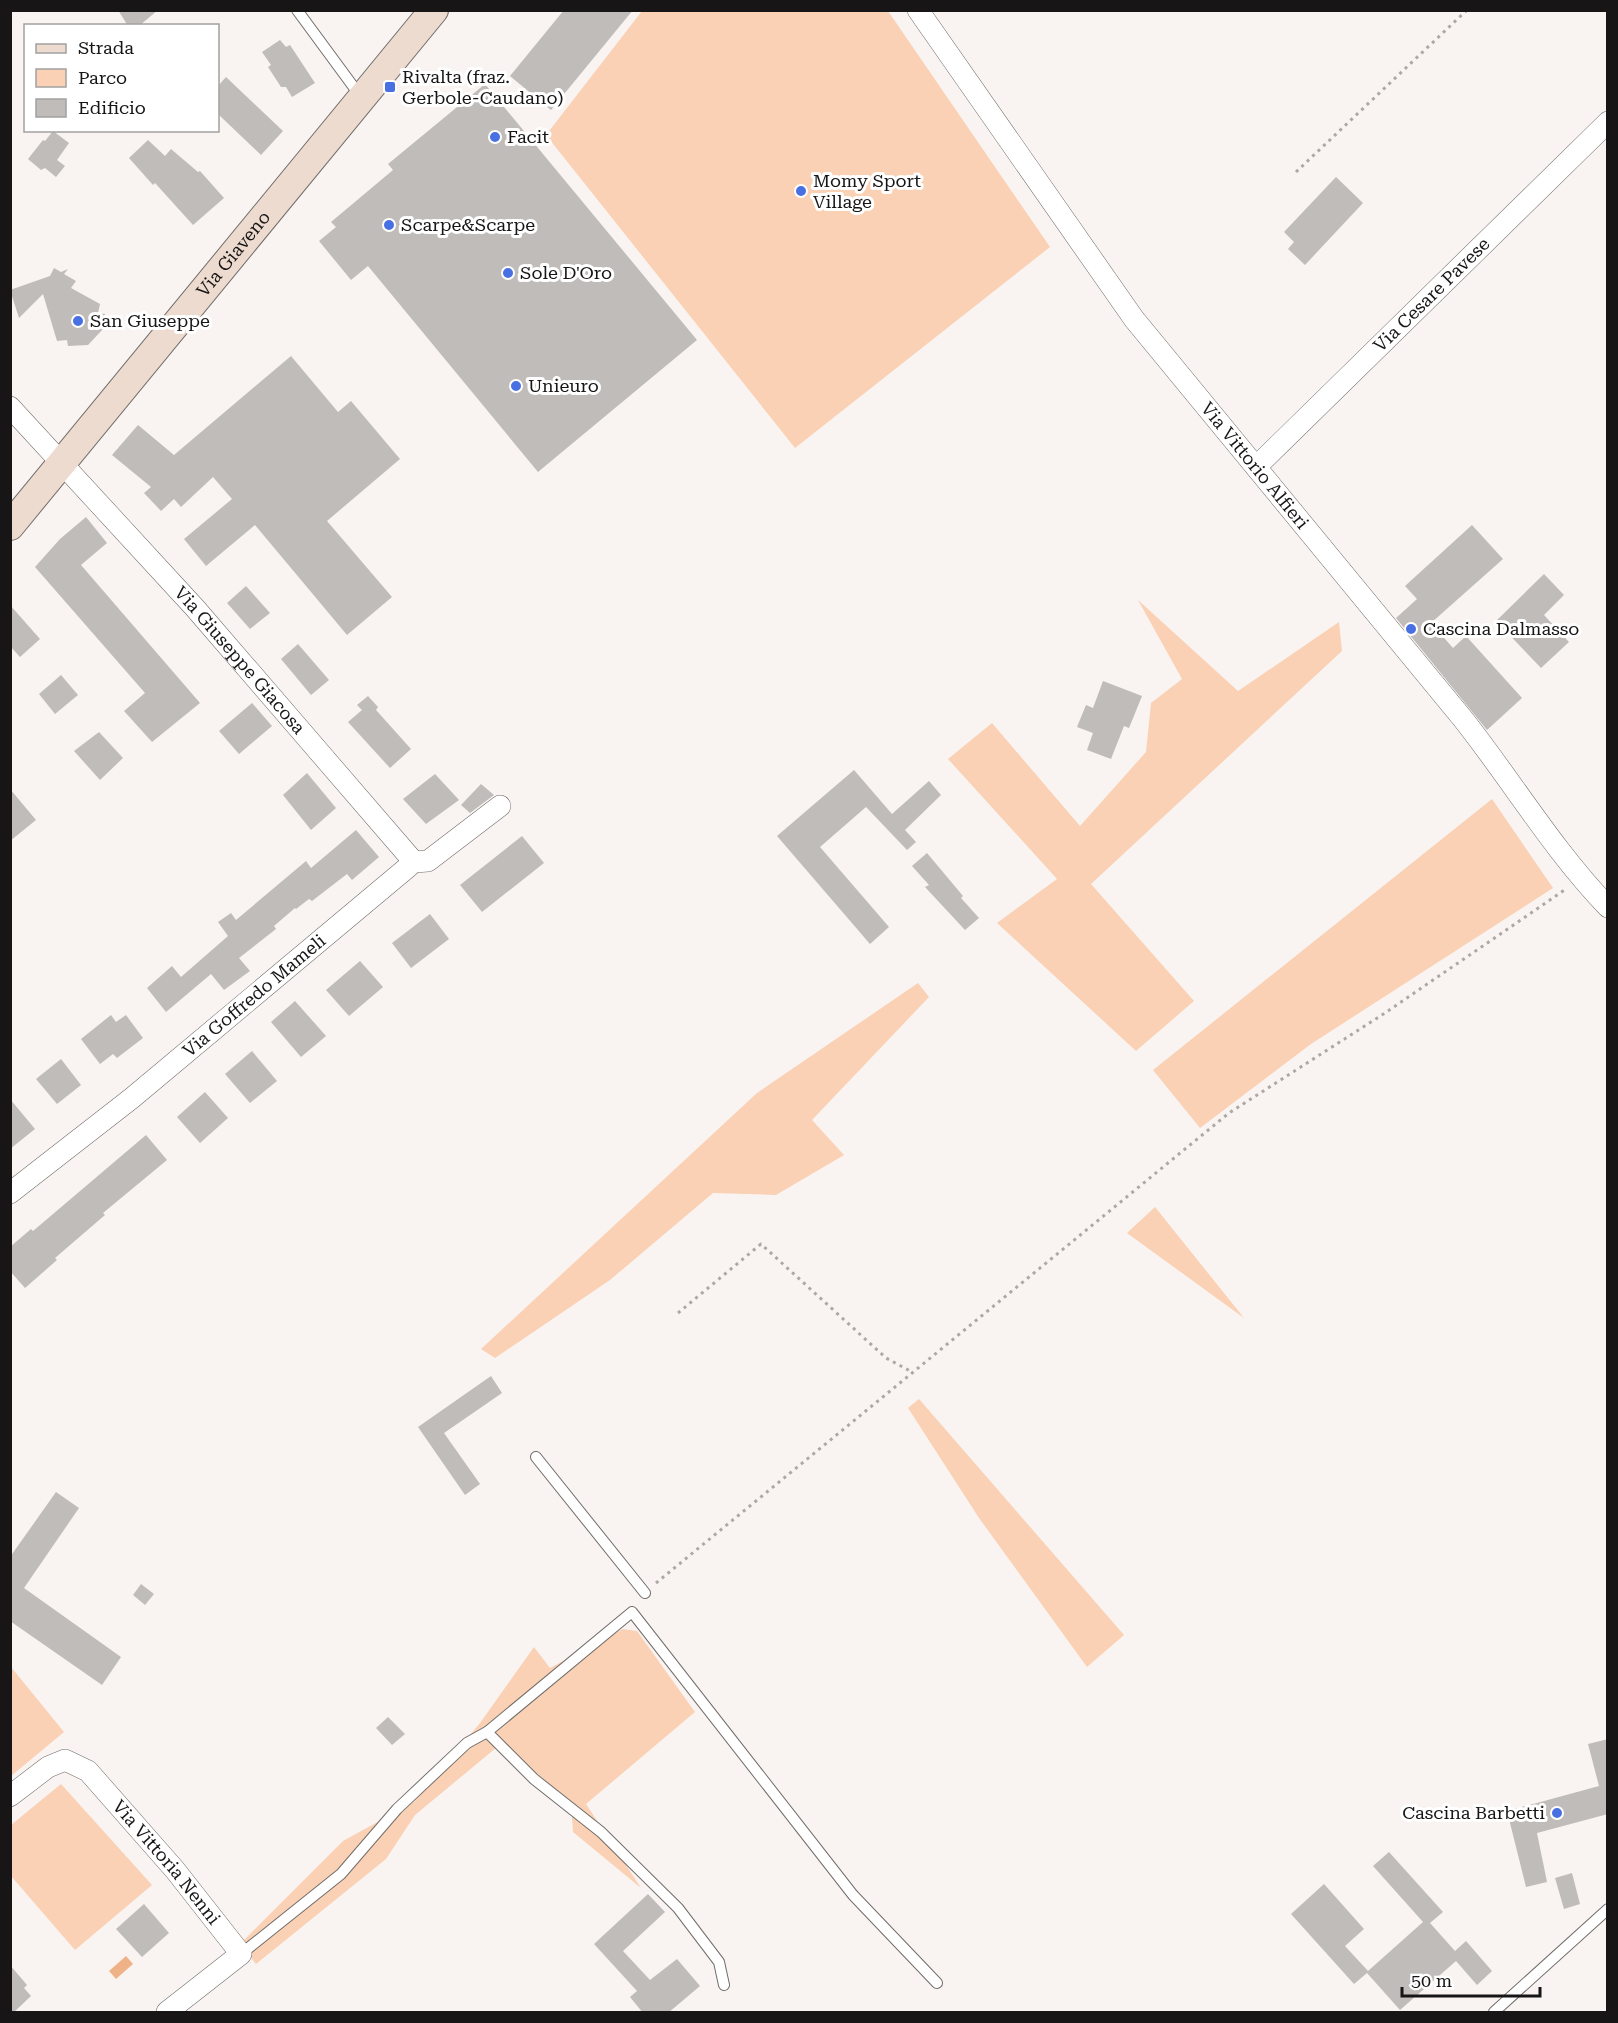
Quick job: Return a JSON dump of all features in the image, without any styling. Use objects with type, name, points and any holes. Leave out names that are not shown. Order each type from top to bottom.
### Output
[{"type":"main road","name":"Via Giaveno","points":[[10,525],[434,10]]},
{"type":"street","name":"Via Vittorio Alfieri","points":[[918,10],[1134,319],[1488,751],[1581,879],[1608,907]]},
{"type":"street","name":"Via Cesare Pavese","points":[[1256,467],[1608,123]]},
{"type":"street","name":"Via Giuseppe Giacosa","points":[[10,407],[256,677],[414,862]]},
{"type":"street","name":"Via Goffredo Mameli","points":[[10,1193],[132,1098],[414,862],[428,861],[500,806]]},
{"type":"street","name":"Via Vittoria Nenni","points":[[10,1797],[48,1767],[65,1760],[88,1771],[175,1870],[241,1954]]},
{"type":"street","points":[[167,2013],[241,1954]]},
{"type":"lane","points":[[297,10],[362,99]]},
{"type":"lane","points":[[536,1457],[645,1593]]},
{"type":"lane","points":[[241,1954],[341,1874],[397,1809],[467,1743],[487,1732],[632,1612],[853,1895],[937,1983]]},
{"type":"lane","points":[[487,1732],[534,1779],[601,1832],[678,1908],[719,1962],[724,1985]]},
{"type":"lane","points":[[1494,2013],[1608,1909]]},
{"type":"path","points":[[1296,171],[1467,10]]},
{"type":"path","points":[[645,1593],[1229,1113],[1384,1013],[1581,879]]},
{"type":"path","points":[[678,1313],[762,1245],[886,1358],[912,1372]]},
{"type":"green space","name":"Momy Sport Village","points":[[642,11],[888,11],[1050,247],[795,448],[546,135]]},
{"type":"green space","points":[[1138,600],[1238,691],[1339,622],[1342,651],[1091,884],[1194,1001],[1136,1051],[997,923],[1057,879],[948,759],[992,723],[1080,826],[1146,752],[1151,703],[1182,679]]},
{"type":"green space","points":[[1492,799],[1553,888],[1311,1044],[1200,1128],[1153,1070]]},
{"type":"green space","points":[[918,983],[929,997],[812,1120],[844,1155],[776,1195],[713,1193],[610,1280],[495,1358],[481,1349],[757,1093]]},
{"type":"green space","points":[[1155,1207],[1244,1318],[1127,1233]]},
{"type":"green space","points":[[919,1399],[1124,1635],[1087,1667],[979,1518],[908,1408]]},
{"type":"green space","points":[[623,1629],[637,1631],[695,1712],[586,1804],[641,1888],[573,1832],[571,1803],[502,1743],[415,1815],[386,1859],[256,1964],[240,1944],[343,1841],[414,1802],[480,1723],[534,1647],[550,1668]]},
{"type":"green space","points":[[11,1667],[64,1732],[10,1776]]},
{"type":"green space","points":[[61,1784],[152,1885],[75,1950],[11,1876],[11,1825]]},
{"type":"shaded area","points":[[126,1956],[133,1964],[116,1979],[109,1971]]},
{"type":"building","points":[[118,10],[158,10],[141,24],[127,24]]},
{"type":"building","points":[[564,10],[633,10],[551,110],[510,76]]},
{"type":"building","points":[[280,40],[286,47],[290,45],[315,83],[292,97],[286,87],[281,87],[268,67],[271,65],[262,52]]},
{"type":"building","points":[[226,77],[283,131],[261,155],[219,115],[219,85]]},
{"type":"building","name":"Sole D'Oro","points":[[485,84],[697,340],[538,472],[368,266],[351,280],[319,241],[336,227],[331,222],[393,170],[388,164]]},
{"type":"building","points":[[54,132],[69,143],[57,160],[65,166],[56,177],[45,168],[41,170],[28,159],[43,140],[45,141]]},
{"type":"building","points":[[148,140],[165,156],[171,149],[198,172],[200,171],[224,198],[193,225],[129,158]]},
{"type":"building","points":[[1336,177],[1363,203],[1305,265],[1288,249],[1294,242],[1284,232]]},
{"type":"building","name":"San Giuseppe","points":[[54,268],[61,272],[68,269],[64,274],[76,281],[71,288],[100,304],[98,313],[105,314],[103,329],[88,345],[68,346],[67,340],[57,341],[43,294],[19,318],[10,290],[50,276]]},
{"type":"building","points":[[291,356],[338,412],[351,401],[400,459],[327,521],[392,597],[347,635],[255,525],[206,566],[184,539],[232,499],[213,477],[181,507],[174,499],[161,511],[144,493],[151,487],[112,455],[138,425],[174,455]]},
{"type":"building","points":[[86,517],[107,543],[81,565],[200,703],[152,742],[124,711],[145,693],[35,567],[60,539]]},
{"type":"building","name":"Cascina Dalmasso","points":[[1472,525],[1503,559],[1431,623],[1453,648],[1466,636],[1522,698],[1487,730],[1396,618],[1417,599],[1405,586]]},
{"type":"building","points":[[1544,574],[1564,595],[1544,615],[1569,642],[1541,668],[1496,621]]},
{"type":"building","points":[[246,586],[270,613],[250,629],[227,603]]},
{"type":"building","points":[[10,605],[40,639],[20,657],[10,646]]},
{"type":"building","points":[[298,644],[329,680],[311,695],[281,659]]},
{"type":"building","points":[[61,675],[78,695],[55,714],[39,694]]},
{"type":"building","points":[[1103,681],[1142,696],[1129,728],[1124,726],[1111,759],[1087,750],[1093,733],[1077,727],[1086,705],[1093,708]]},
{"type":"building","points":[[368,696],[378,707],[376,710],[411,749],[390,768],[348,722],[362,710],[357,705]]},
{"type":"building","points":[[252,703],[272,726],[239,754],[219,731]]},
{"type":"building","points":[[99,732],[123,758],[100,780],[74,751]]},
{"type":"building","points":[[854,770],[892,814],[929,781],[941,795],[905,830],[916,842],[907,850],[866,807],[820,847],[889,927],[870,944],[777,836]]},
{"type":"building","points":[[307,773],[336,808],[311,830],[283,795]]},
{"type":"building","points":[[435,774],[459,800],[426,824],[403,799]]},
{"type":"building","points":[[481,784],[494,795],[470,813],[461,805]]},
{"type":"building","points":[[10,789],[36,820],[10,841]]},
{"type":"building","points":[[356,830],[379,857],[352,880],[347,874],[312,901],[309,899],[295,908],[274,926],[276,929],[239,958],[250,971],[224,990],[211,974],[166,1012],[147,988],[172,966],[181,977],[228,936],[218,922],[231,913],[236,920],[306,861],[311,868]]},
{"type":"building","points":[[522,836],[544,863],[482,912],[460,885]]},
{"type":"building","points":[[927,853],[979,918],[965,930],[925,887],[929,885],[912,866]]},
{"type":"building","points":[[430,914],[449,939],[411,968],[392,943]]},
{"type":"building","points":[[360,961],[383,987],[349,1016],[326,990]]},
{"type":"building","points":[[295,1001],[326,1036],[301,1057],[271,1022]]},
{"type":"building","points":[[111,1015],[116,1022],[126,1015],[143,1038],[117,1058],[113,1054],[100,1064],[81,1039]]},
{"type":"building","points":[[252,1051],[277,1081],[250,1103],[225,1074]]},
{"type":"building","points":[[61,1059],[81,1085],[57,1104],[36,1079]]},
{"type":"building","points":[[205,1092],[228,1118],[200,1143],[177,1117]]},
{"type":"building","points":[[10,1099],[35,1129],[10,1149]]},
{"type":"building","points":[[146,1135],[167,1160],[103,1213],[105,1215],[55,1258],[57,1260],[25,1288],[10,1271],[10,1247],[31,1229],[33,1231]]},
{"type":"building","points":[[491,1376],[502,1393],[444,1433],[480,1484],[465,1495],[418,1427]]},
{"type":"building","points":[[56,1492],[79,1508],[24,1588],[121,1657],[102,1685],[10,1621],[10,1557]]},
{"type":"building","points":[[141,1584],[154,1594],[145,1605],[133,1595]]},
{"type":"building","points":[[388,1717],[405,1734],[392,1745],[376,1728]]},
{"type":"building","points":[[1608,1739],[1608,1814],[1537,1833],[1547,1882],[1526,1887],[1507,1811],[1599,1786],[1588,1744]]},
{"type":"building","points":[[1389,1852],[1443,1912],[1430,1923],[1455,1951],[1466,1941],[1492,1971],[1477,1985],[1456,1961],[1400,2010],[1367,1973],[1354,1984],[1291,1914],[1324,1884],[1364,1929],[1345,1946],[1368,1971],[1423,1922],[1373,1866]]},
{"type":"building","points":[[1572,1873],[1580,1904],[1564,1909],[1555,1878]]},
{"type":"building","points":[[648,1894],[665,1912],[623,1951],[650,1980],[677,1959],[700,1986],[668,2013],[643,2013],[630,1997],[637,1991],[594,1944]]},
{"type":"building","points":[[144,1904],[169,1933],[142,1957],[116,1929]]},
{"type":"building","points":[[10,1965],[27,1985],[24,1988],[31,1996],[13,2013],[10,2013]]},
{"type":"place","name":"Rivalta (fraz. Gerbole-Caudano)","points":[[390,87]]},
{"type":"place","name":"Facit","points":[[495,137]]},
{"type":"place","name":"Momy Sport Village","points":[[801,191]]},
{"type":"place","name":"Scarpe&Scarpe","points":[[389,225]]},
{"type":"place","name":"Sole D'Oro","points":[[508,273]]},
{"type":"place","name":"San Giuseppe","points":[[78,321]]},
{"type":"place","name":"Unieuro","points":[[516,386]]},
{"type":"place","name":"Cascina Dalmasso","points":[[1411,629]]},
{"type":"place","name":"Cascina Barbetti","points":[[1557,1813]]}]
